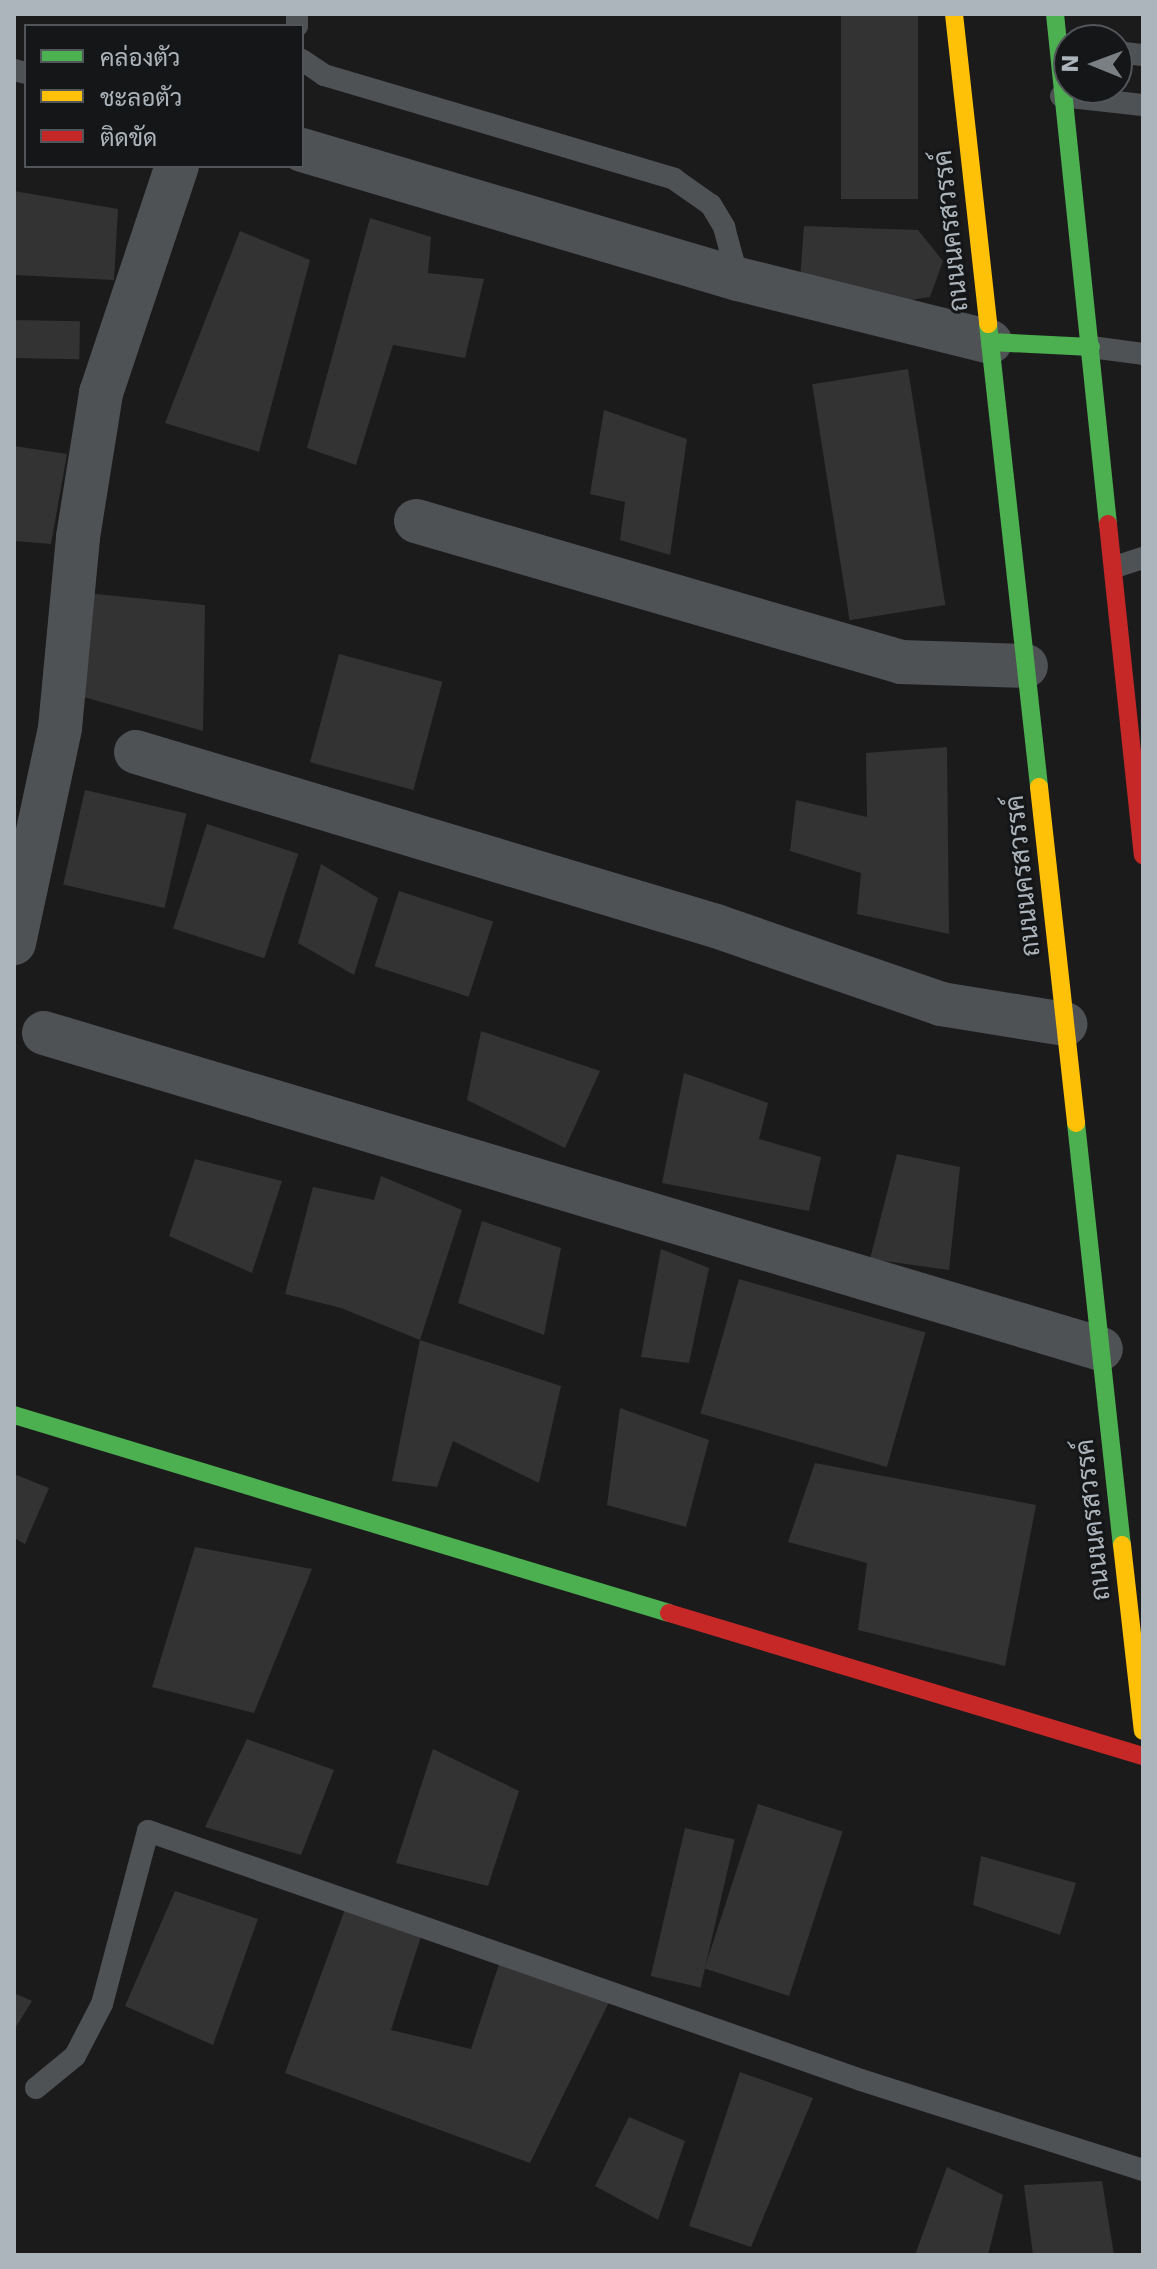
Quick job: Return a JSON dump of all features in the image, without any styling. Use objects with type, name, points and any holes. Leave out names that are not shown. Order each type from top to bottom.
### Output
[{"type":"main road","name":"ถนนนครสวรรค์","points":[[954,14],[1143,1731]]},
{"type":"main road","points":[[1062,104],[1115,567],[1143,855]]},
{"type":"main road","points":[[990,342],[1091,347]]},
{"type":"main road","points":[[14,1415],[1143,1756]]},
{"type":"street","points":[[304,151],[738,279],[990,342]]},
{"type":"street","points":[[14,943],[60,728],[78,537],[101,393],[176,168]]},
{"type":"street","points":[[416,521],[901,662],[1026,666]]},
{"type":"street","points":[[136,752],[716,926],[941,1004],[1065,1024]]},
{"type":"street","points":[[44,1033],[1101,1349]]},
{"type":"lane","points":[[304,61],[324,75],[674,179],[711,205],[724,227],[738,279]]},
{"type":"lane","points":[[1091,347],[1143,354]]},
{"type":"lane","points":[[1115,567],[1143,558]]},
{"type":"lane","points":[[36,2088],[75,2056],[102,2004],[148,1831],[861,2080],[1143,2170]]},
{"type":"building","points":[[841,14],[918,14],[918,199],[841,199]]},
{"type":"building","points":[[14,191],[118,209],[114,280],[14,275]]},
{"type":"building","points":[[370,218],[431,237],[428,273],[484,279],[465,358],[393,345],[356,465],[307,448]]},
{"type":"building","points":[[804,226],[918,230],[943,261],[930,297],[871,306],[800,280]]},
{"type":"building","points":[[240,231],[310,260],[259,452],[165,423]]},
{"type":"building","points":[[14,320],[80,321],[79,359],[14,358]]},
{"type":"building","points":[[908,369],[945,605],[850,620],[812,384]]},
{"type":"building","points":[[604,410],[687,439],[670,555],[620,540],[625,502],[590,494]]},
{"type":"building","points":[[14,446],[67,454],[51,544],[14,541]]},
{"type":"building","points":[[86,593],[205,605],[203,731],[66,692]]},
{"type":"building","points":[[339,654],[442,682],[413,790],[310,762]]},
{"type":"building","points":[[947,747],[949,934],[857,914],[861,873],[790,851],[796,800],[867,817],[866,753]]},
{"type":"building","points":[[85,790],[186,813],[165,908],[63,885]]},
{"type":"building","points":[[207,824],[298,854],[264,958],[173,929]]},
{"type":"building","points":[[321,864],[378,898],[354,975],[298,943]]},
{"type":"building","points":[[399,891],[493,922],[469,997],[375,966]]},
{"type":"building","points":[[481,1031],[600,1071],[565,1148],[467,1100]]},
{"type":"building","points":[[684,1073],[768,1103],[759,1139],[821,1157],[809,1211],[662,1183]]},
{"type":"building","points":[[897,1154],[960,1167],[949,1270],[870,1259]]},
{"type":"building","points":[[195,1159],[282,1181],[252,1273],[169,1236]]},
{"type":"building","points":[[381,1176],[462,1210],[420,1340],[341,1308],[285,1294],[313,1187],[374,1200]]},
{"type":"building","points":[[482,1221],[561,1248],[544,1335],[458,1303]]},
{"type":"building","points":[[661,1249],[709,1268],[689,1363],[641,1357]]},
{"type":"building","points":[[739,1279],[925,1332],[887,1467],[700,1414]]},
{"type":"building","points":[[420,1340],[561,1386],[539,1483],[453,1441],[437,1487],[392,1481]]},
{"type":"building","points":[[620,1408],[709,1440],[686,1527],[607,1505]]},
{"type":"building","points":[[815,1463],[1036,1505],[1005,1666],[858,1630],[867,1563],[788,1542]]},
{"type":"building","points":[[14,1474],[49,1488],[25,1544],[14,1538]]},
{"type":"building","points":[[195,1547],[312,1569],[254,1713],[152,1687]]},
{"type":"building","points":[[247,1739],[334,1770],[301,1855],[205,1827]]},
{"type":"building","points":[[433,1749],[519,1791],[488,1886],[396,1863]]},
{"type":"building","points":[[758,1804],[843,1832],[789,1996],[705,1969]]},
{"type":"building","points":[[685,1828],[735,1839],[701,1988],[651,1976]]},
{"type":"building","points":[[981,1856],[1076,1883],[1060,1935],[973,1905]]},
{"type":"building","points":[[175,1891],[258,1919],[213,2045],[125,2006]]},
{"type":"building","points":[[348,1901],[424,1927],[391,2030],[471,2049],[502,1955],[613,1994],[530,2163],[285,2073]]},
{"type":"building","points":[[14,1993],[32,2001],[14,2030]]},
{"type":"building","points":[[740,2072],[813,2098],[751,2247],[689,2226]]},
{"type":"building","points":[[629,2117],[685,2141],[658,2220],[595,2186]]},
{"type":"building","points":[[947,2167],[1003,2195],[988,2255],[915,2255]]},
{"type":"building","points":[[1102,2181],[1114,2255],[1033,2255],[1024,2185]]},
{"type":"traffic: fast","points":[[1055,14],[1108,524]]},
{"type":"traffic: fast","points":[[988,324],[1039,787]]},
{"type":"traffic: fast","points":[[990,342],[1091,347]]},
{"type":"traffic: fast","points":[[1076,1123],[1122,1545]]},
{"type":"traffic: fast","points":[[14,1415],[669,1613]]},
{"type":"traffic: slow","points":[[954,14],[988,324]]},
{"type":"traffic: slow","points":[[1039,787],[1076,1123]]},
{"type":"traffic: slow","points":[[1122,1545],[1143,1731]]},
{"type":"traffic: jam","points":[[1108,524],[1143,855]]},
{"type":"traffic: jam","points":[[669,1613],[1143,1756]]}]
